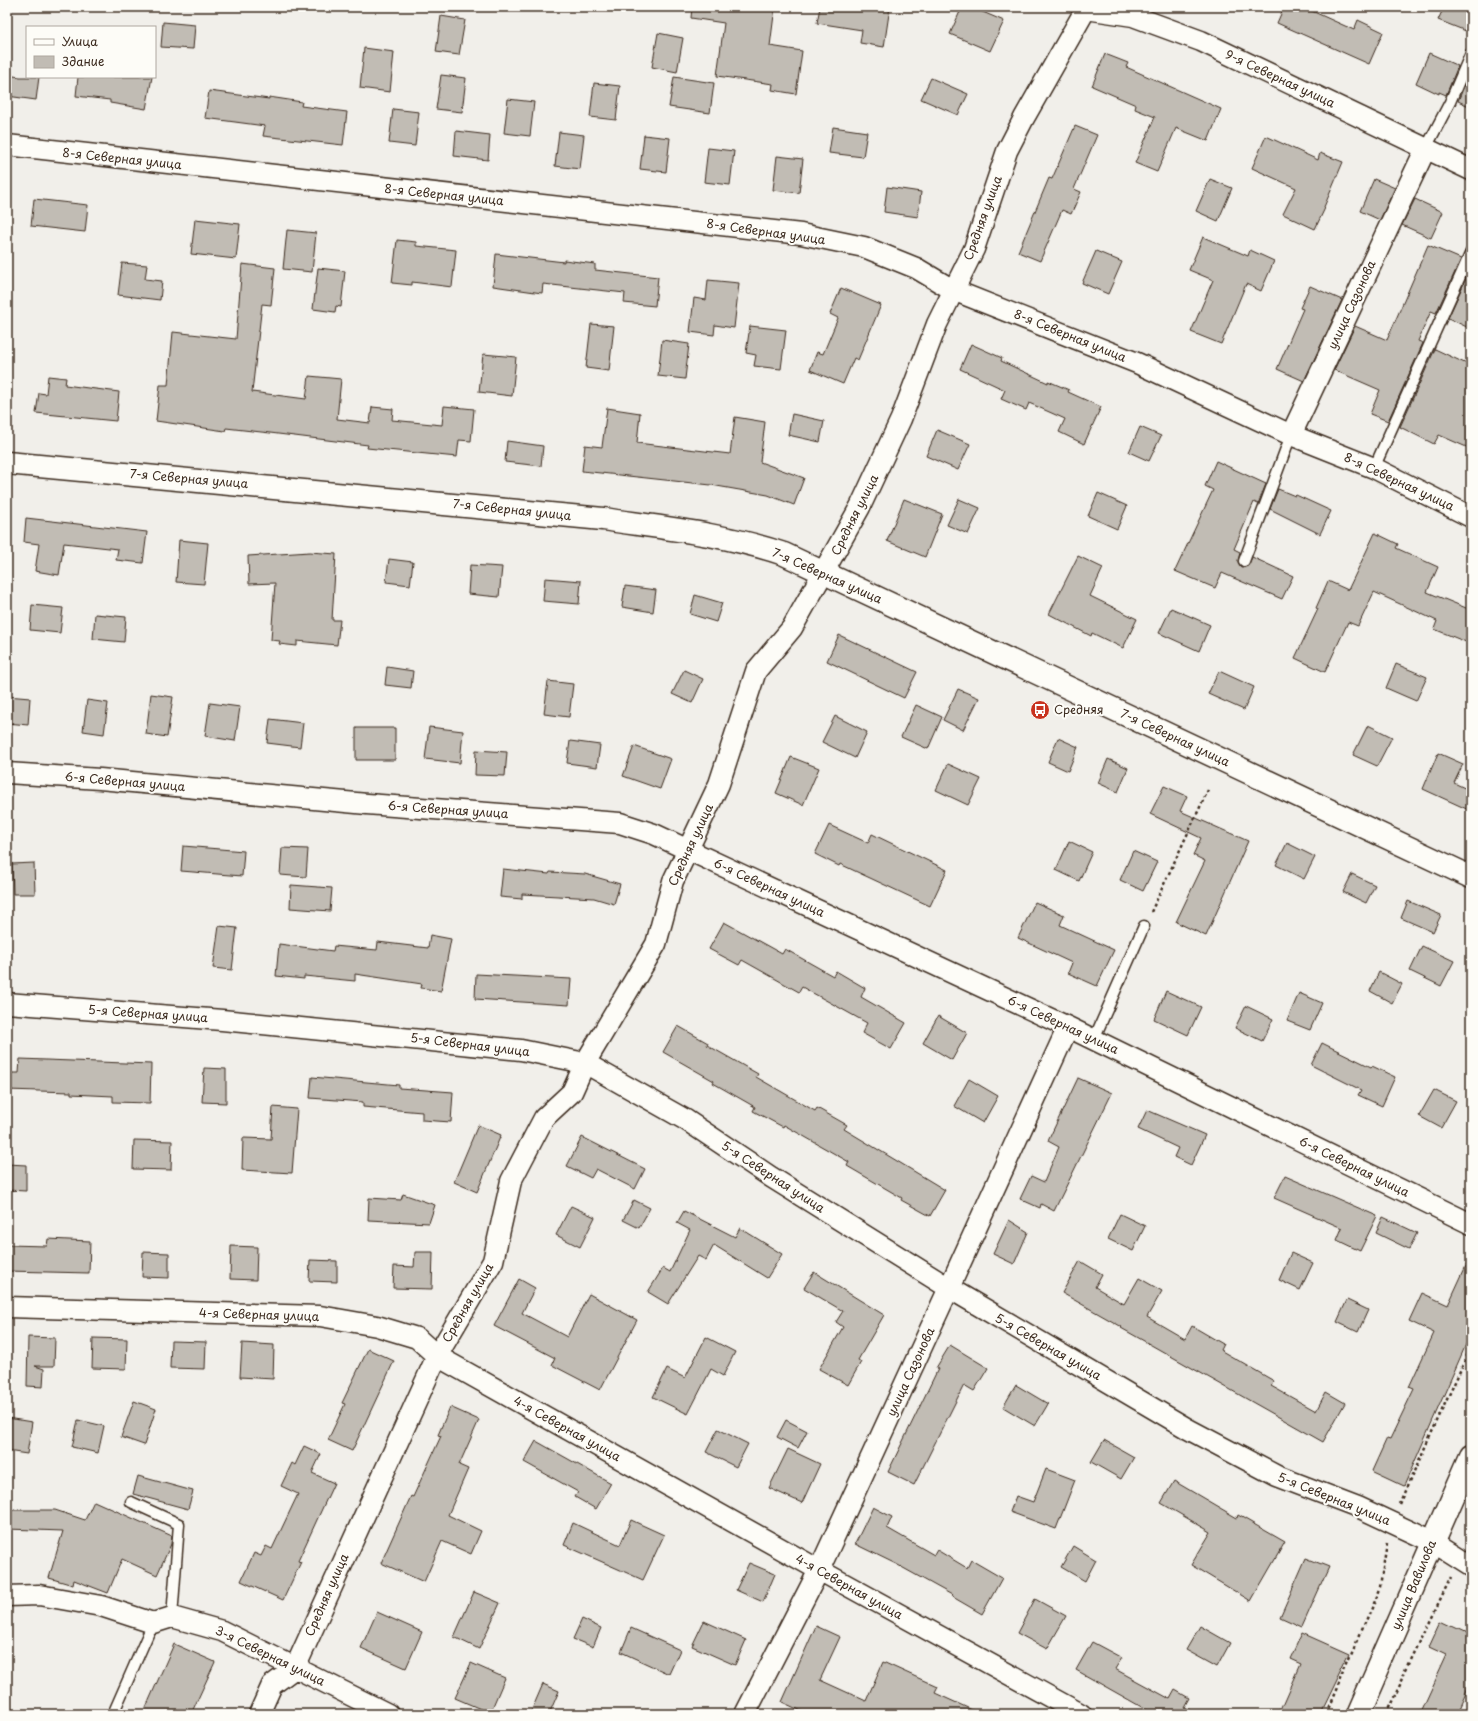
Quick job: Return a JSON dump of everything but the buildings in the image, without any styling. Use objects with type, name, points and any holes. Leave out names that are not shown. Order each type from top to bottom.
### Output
[{"type":"main road","name":"7-я Северная улица","points":[[7,462],[603,519],[692,532],[756,545],[784,554],[1471,877]]},
{"type":"main road","name":"улица Вавилова","points":[[1358,1714],[1471,1456]]},
{"type":"street","name":"9-я Северная улица","points":[[1085,8],[1133,16],[1201,41],[1471,170]]},
{"type":"street","name":"Средняя улица","points":[[258,1714],[272,1685],[295,1668],[437,1356],[493,1261],[511,1181],[544,1118],[572,1092],[585,1063],[656,944],[673,881],[720,784],[756,671],[792,628],[824,574],[860,507],[902,419],[938,324],[974,249],[1007,152],[1024,118],[1085,8]]},
{"type":"street","name":"8-я Северная улица","points":[[7,145],[801,234],[864,247],[916,268],[954,290],[1137,363],[1291,435],[1374,468],[1471,517]]},
{"type":"street","name":"улица Сазонова","points":[[1291,435],[1426,148]]},
{"type":"street","name":"6-я Северная улица","points":[[7,772],[100,779],[368,804],[620,823],[654,834],[1068,1026],[1471,1224]]},
{"type":"street","name":"5-я Северная улица","points":[[7,1003],[222,1020],[521,1050],[585,1063],[686,1120],[771,1177],[950,1288],[1188,1429],[1270,1472],[1358,1507],[1433,1542],[1465,1562]]},
{"type":"street","name":"улица Сазонова","points":[[745,1714],[819,1570],[950,1288],[1068,1026]]},
{"type":"street","name":"4-я Северная улица","points":[[7,1307],[320,1316],[378,1326],[417,1338],[437,1356],[819,1570],[1081,1714]]},
{"type":"street","points":[[7,1596],[39,1595],[101,1606],[153,1623],[172,1617]]},
{"type":"street","name":"3-я Северная улица","points":[[172,1617],[222,1631],[388,1714]]},
{"type":"lane","name":"улица Сазонова","points":[[1426,148],[1450,102],[1471,53]]},
{"type":"lane","points":[[1374,468],[1471,252]]},
{"type":"lane","name":"улица Сазонова","points":[[1244,561],[1291,435]]},
{"type":"lane","points":[[1094,1040],[1144,926]]},
{"type":"lane","points":[[131,1502],[179,1524],[172,1617]]},
{"type":"lane","points":[[113,1714],[153,1623]]},
{"type":"path","points":[[1144,926],[1208,790]]},
{"type":"path","points":[[1385,1714],[1465,1562]]},
{"type":"place","name":"Средняя","points":[[1040,710]]}]
